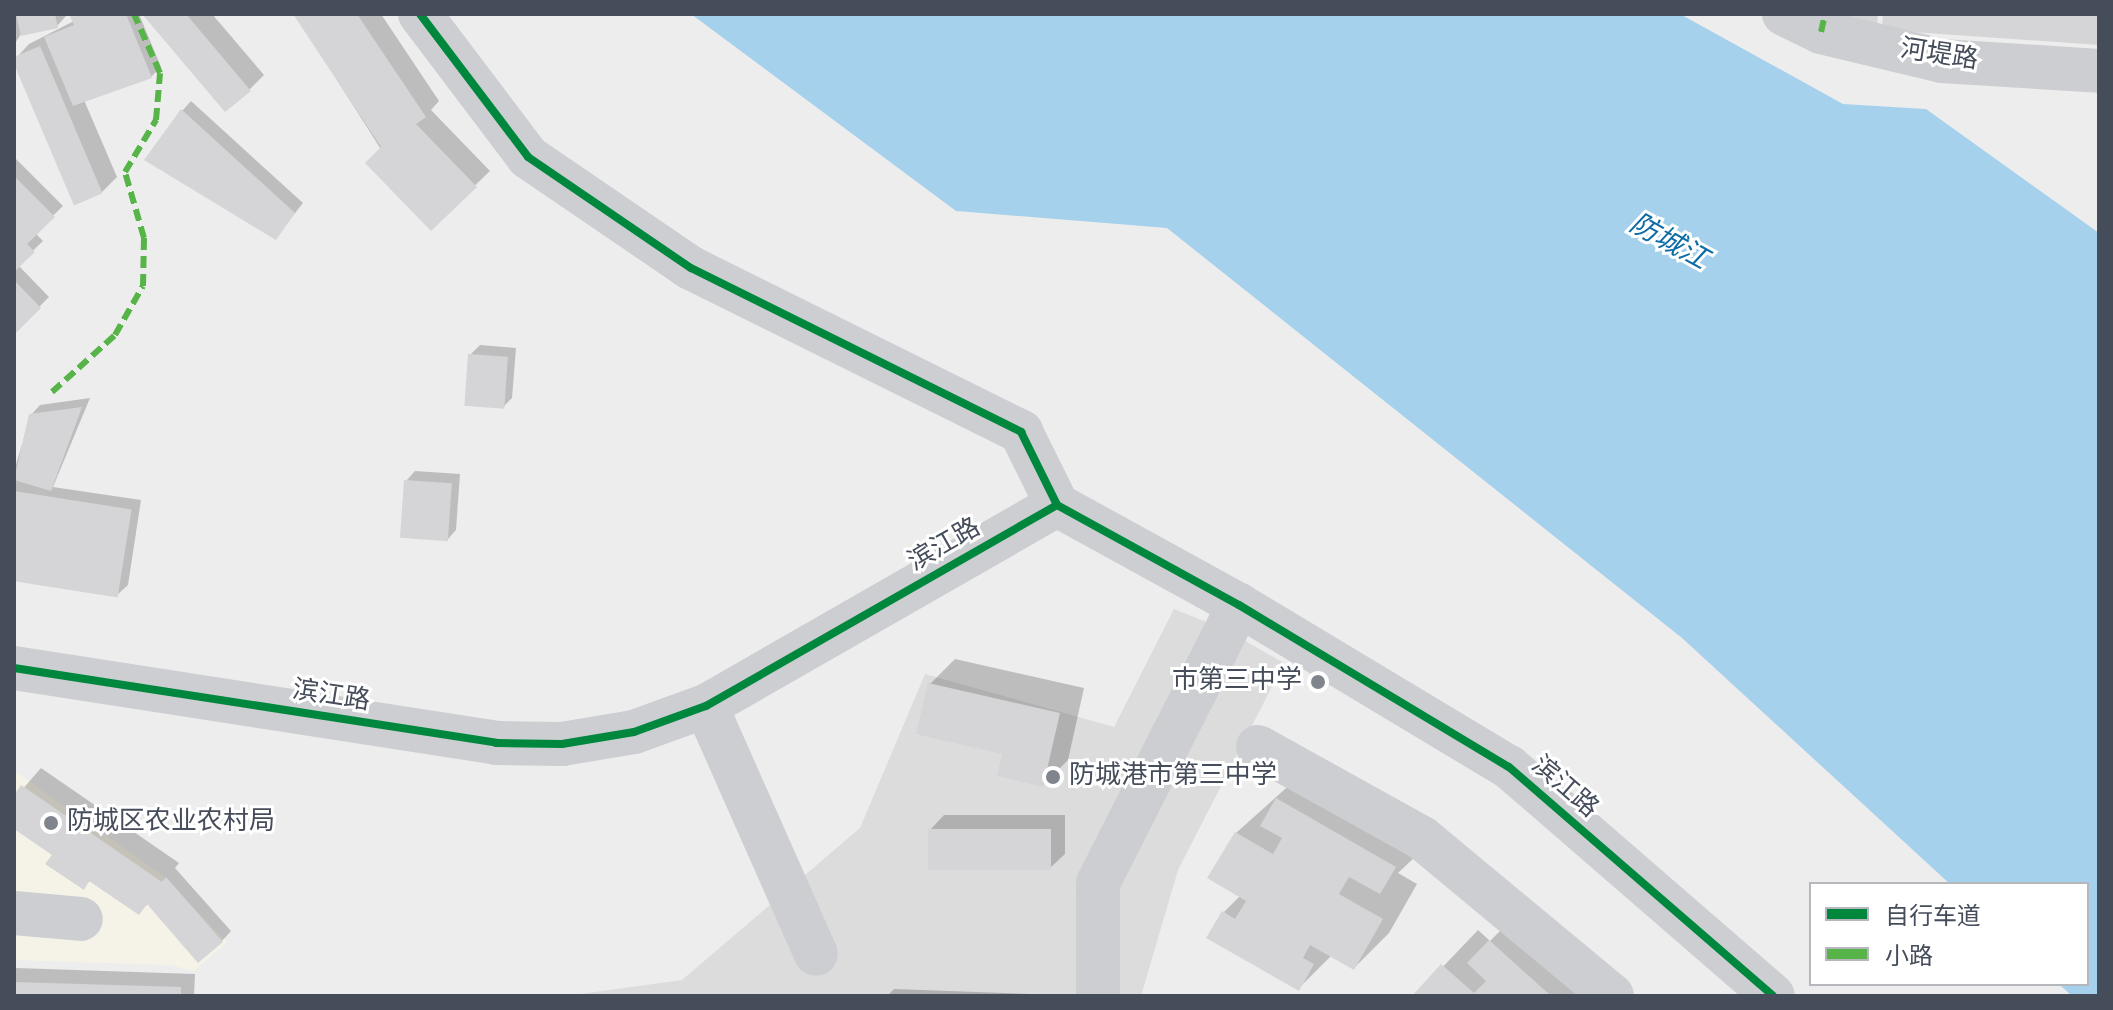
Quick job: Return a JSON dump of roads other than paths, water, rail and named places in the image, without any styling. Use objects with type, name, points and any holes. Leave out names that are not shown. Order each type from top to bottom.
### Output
[{"type":"street","points":[[420,14],[528,157],[691,268],[1021,432],[1057,505]]},
{"type":"street","name":"河堤路","points":[[1784,14],[1821,32],[1942,61],[2099,71]]},
{"type":"street","name":"滨江路","points":[[14,668],[496,743],[562,744],[634,732],[706,706],[1057,505],[1239,605],[1509,767],[1773,996]]},
{"type":"street","points":[[1098,996],[1098,883],[1239,605]]},
{"type":"street","points":[[706,706],[816,954]]},
{"type":"street","points":[[1258,747],[1422,838],[1612,996]]},
{"type":"street","points":[[14,913],[81,919]]},
{"type":"water","name":"防城江","points":[[691,14],[1680,14],[1843,104],[1926,109],[2099,233],[2099,996],[2072,996],[2061,986],[2089,986],[2089,882],[1948,882],[1682,638],[1167,228],[956,211]]},
{"type":"place","name":"巿第三中学","points":[[1318,682]]},
{"type":"place","name":"防城港市第三中学","points":[[1053,777]]},
{"type":"place","name":"防城区农业农村局","points":[[51,823]]}]
